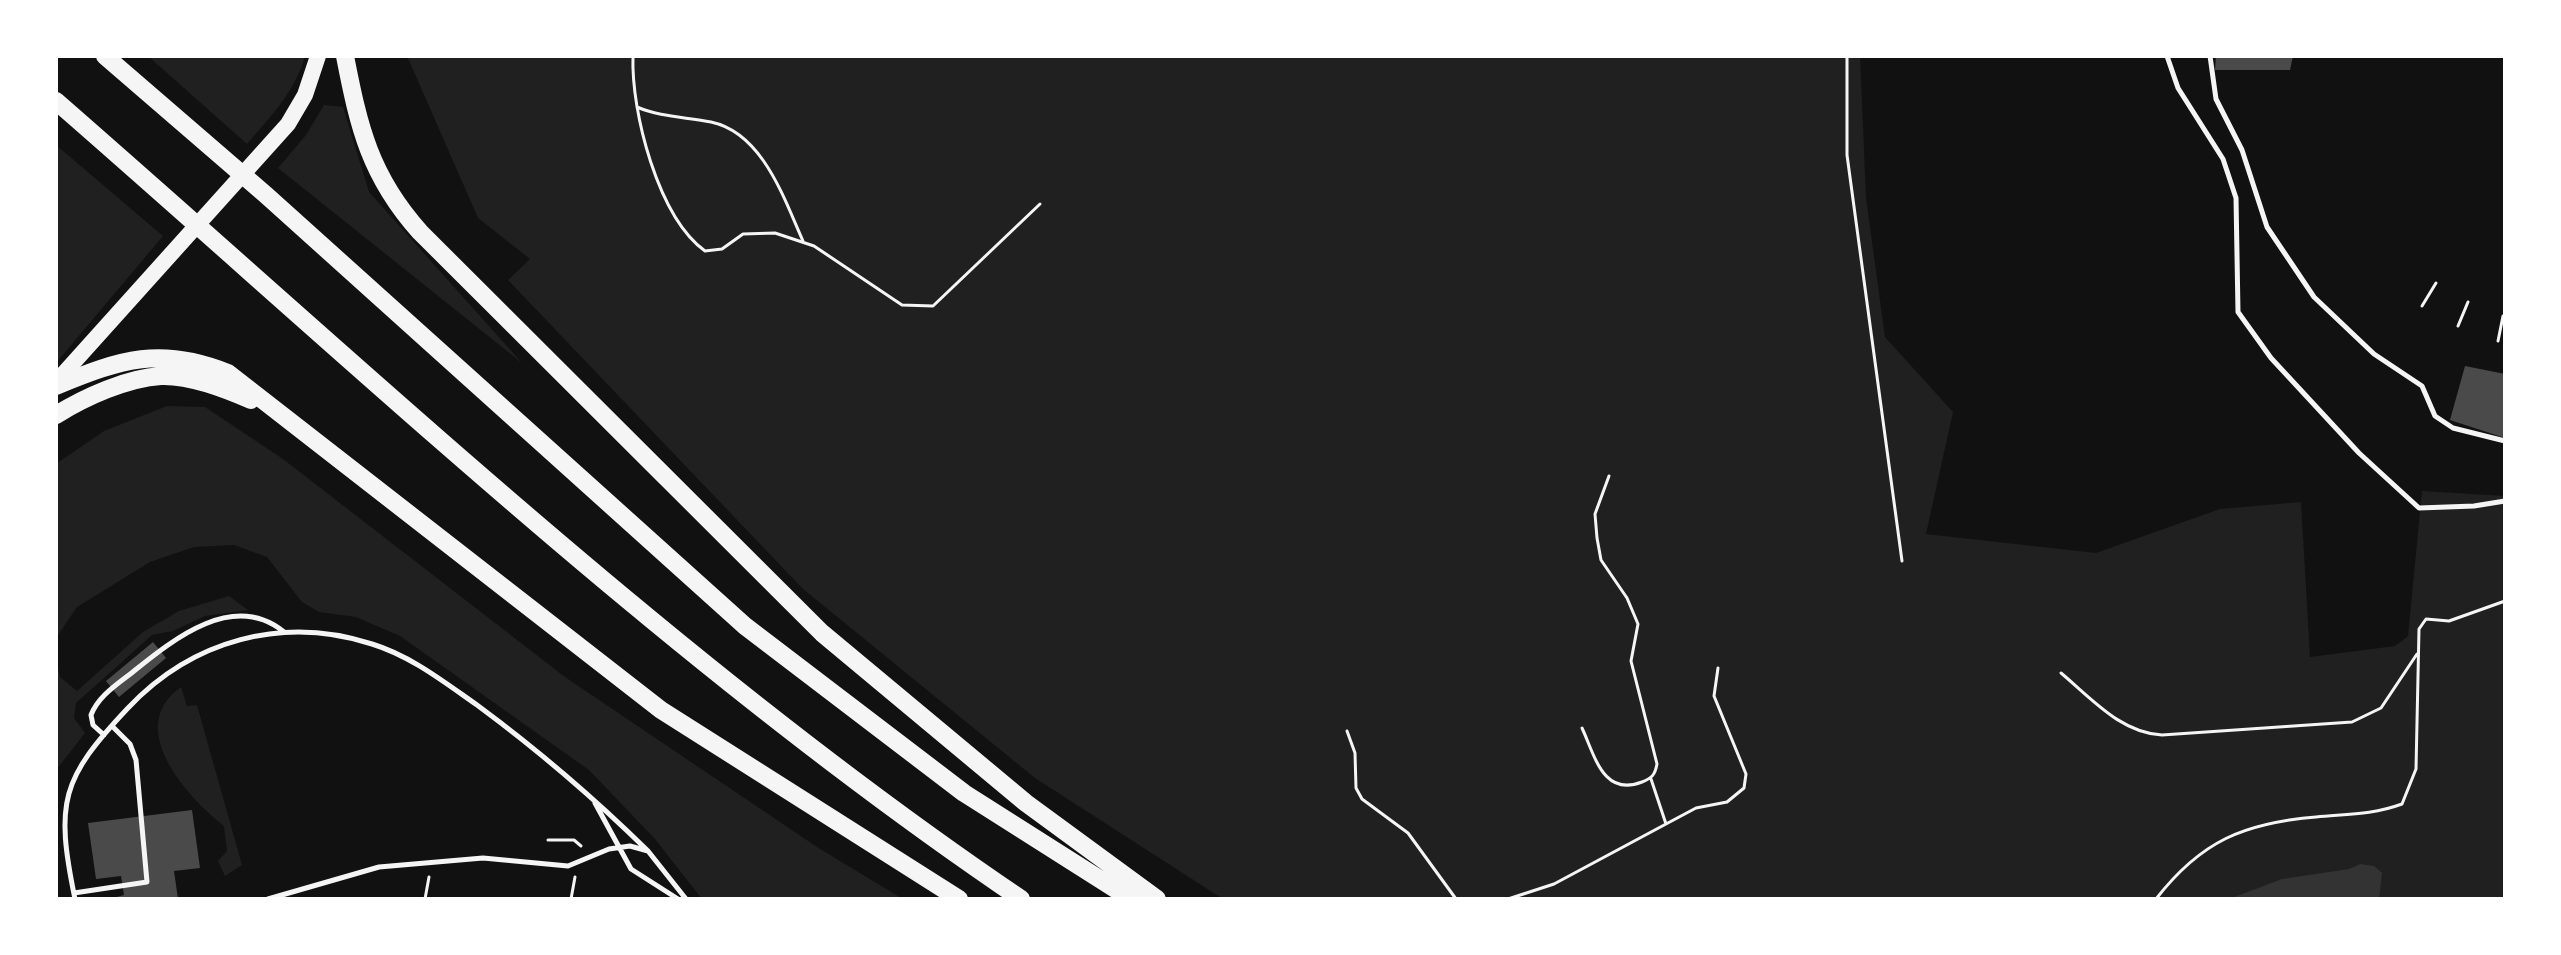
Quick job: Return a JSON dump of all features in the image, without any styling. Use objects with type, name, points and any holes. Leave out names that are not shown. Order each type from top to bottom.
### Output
[{"type":"highway","points":[[105,56],[278,206],[745,626],[964,793],[1131,899]]},
{"type":"highway","points":[[345,56],[357,120],[372,163],[388,194],[420,232],[822,633],[1026,803],[1157,899]]},
{"type":"highway","points":[[56,101],[266,288],[682,644],[934,841],[1021,899]]},
{"type":"highway","points":[[56,384],[144,357],[172,356],[198,361],[228,373],[661,710],[959,899]]},
{"type":"highway","points":[[56,415],[73,404],[127,383],[162,376],[219,388],[276,410]]},
{"type":"main road","points":[[56,384],[297,110],[313,77],[318,56]]},
{"type":"lane","points":[[2167,56],[2178,88],[2223,159],[2236,198],[2238,312],[2271,358],[2359,453],[2419,508],[2474,506],[2505,501]]},
{"type":"lane","points":[[2210,56],[2216,99],[2242,150],[2267,227],[2314,297],[2374,354],[2422,386],[2435,416],[2453,428],[2505,441]]},
{"type":"lane","points":[[104,735],[93,725],[91,715],[101,698],[182,634],[212,621],[244,616],[268,619],[284,633]]},
{"type":"lane","points":[[112,726],[130,744],[136,760],[147,882],[74,896],[67,849],[67,792],[77,769],[104,735],[112,726],[150,685],[188,658],[232,641],[284,633],[336,636],[399,655],[443,680],[580,786],[648,851],[686,899]]},
{"type":"lane","points":[[580,786],[604,816],[631,869],[678,899]]},
{"type":"lane","points":[[268,899],[359,871],[429,861],[483,858],[568,866],[618,846],[648,851]]},
{"type":"path","points":[[633,56],[637,107],[662,191],[696,245],[714,252],[743,234],[758,232],[803,242],[902,305],[933,306],[1040,204]]},
{"type":"path","points":[[1847,56],[1847,155],[1902,561]]},
{"type":"path","points":[[637,107],[712,122],[734,132],[764,162],[803,242]]},
{"type":"path","points":[[2422,306],[2436,283]]},
{"type":"path","points":[[2458,326],[2468,302]]},
{"type":"path","points":[[2498,341],[2503,316]]},
{"type":"path","points":[[1609,476],[1595,514],[1597,538],[1601,560],[1627,598],[1638,624],[1631,661],[1657,764],[1651,779],[1666,824]]},
{"type":"path","points":[[2156,899],[2178,870],[2206,848],[2238,832],[2267,822],[2373,815],[2402,804],[2416,769],[2419,629],[2426,619],[2449,621],[2505,601]]},
{"type":"path","points":[[2061,673],[2126,726],[2143,734],[2162,735],[2352,722],[2381,708],[2419,651]]},
{"type":"path","points":[[1508,899],[1554,884],[1696,808],[1727,802],[1744,788],[1746,774],[1714,696],[1718,668]]},
{"type":"path","points":[[1582,728],[1604,777],[1612,783],[1631,787],[1651,779]]},
{"type":"path","points":[[1347,731],[1355,753],[1356,788],[1362,799],[1408,833],[1456,899]]},
{"type":"path","points":[[425,899],[429,861]]},
{"type":"shaded area","points":[[148,56],[305,56],[289,92],[247,144]]},
{"type":"shaded area","points":[[407,56],[1860,56],[1866,198],[1885,337],[1953,412],[1926,534],[2096,553],[2220,509],[2301,502],[2310,657],[2395,646],[2408,636],[2422,491],[2505,496],[2505,899],[1223,899],[1035,778],[803,589],[508,280],[530,259],[478,218]]},
{"type":"shaded area","points":[[324,105],[343,107],[369,192],[522,363],[278,168],[306,135]]},
{"type":"shaded area","points":[[56,145],[163,236],[56,363]]},
{"type":"shaded area","points":[[167,406],[205,407],[283,459],[565,677],[817,847],[903,899],[702,899],[655,839],[589,770],[400,636],[356,617],[319,612],[302,602],[267,557],[234,545],[194,547],[150,562],[77,607],[56,638],[56,464],[104,431]]},
{"type":"shaded area","points":[[229,596],[248,610],[205,616],[173,631],[152,635],[76,703],[74,718],[85,733],[56,770],[56,658],[60,677],[77,691],[143,632],[179,611]]},
{"type":"shaded area","points":[[181,687],[187,706],[197,705],[242,865],[225,876],[218,861],[227,851],[224,826],[179,779],[160,741],[158,721],[165,703]]},
{"type":"shaded area","points":[[2360,864],[2374,866],[2382,873],[2379,899],[2229,899],[2282,879],[2349,869]]},
{"type":"building","points":[[2216,56],[2293,56],[2290,70],[2215,70]]},
{"type":"building","points":[[2465,366],[2505,374],[2505,438],[2450,420]]},
{"type":"building","points":[[153,642],[166,658],[119,697],[106,681]]},
{"type":"building","points":[[192,810],[200,868],[174,871],[178,899],[109,899],[124,895],[121,876],[96,879],[88,823]]}]
